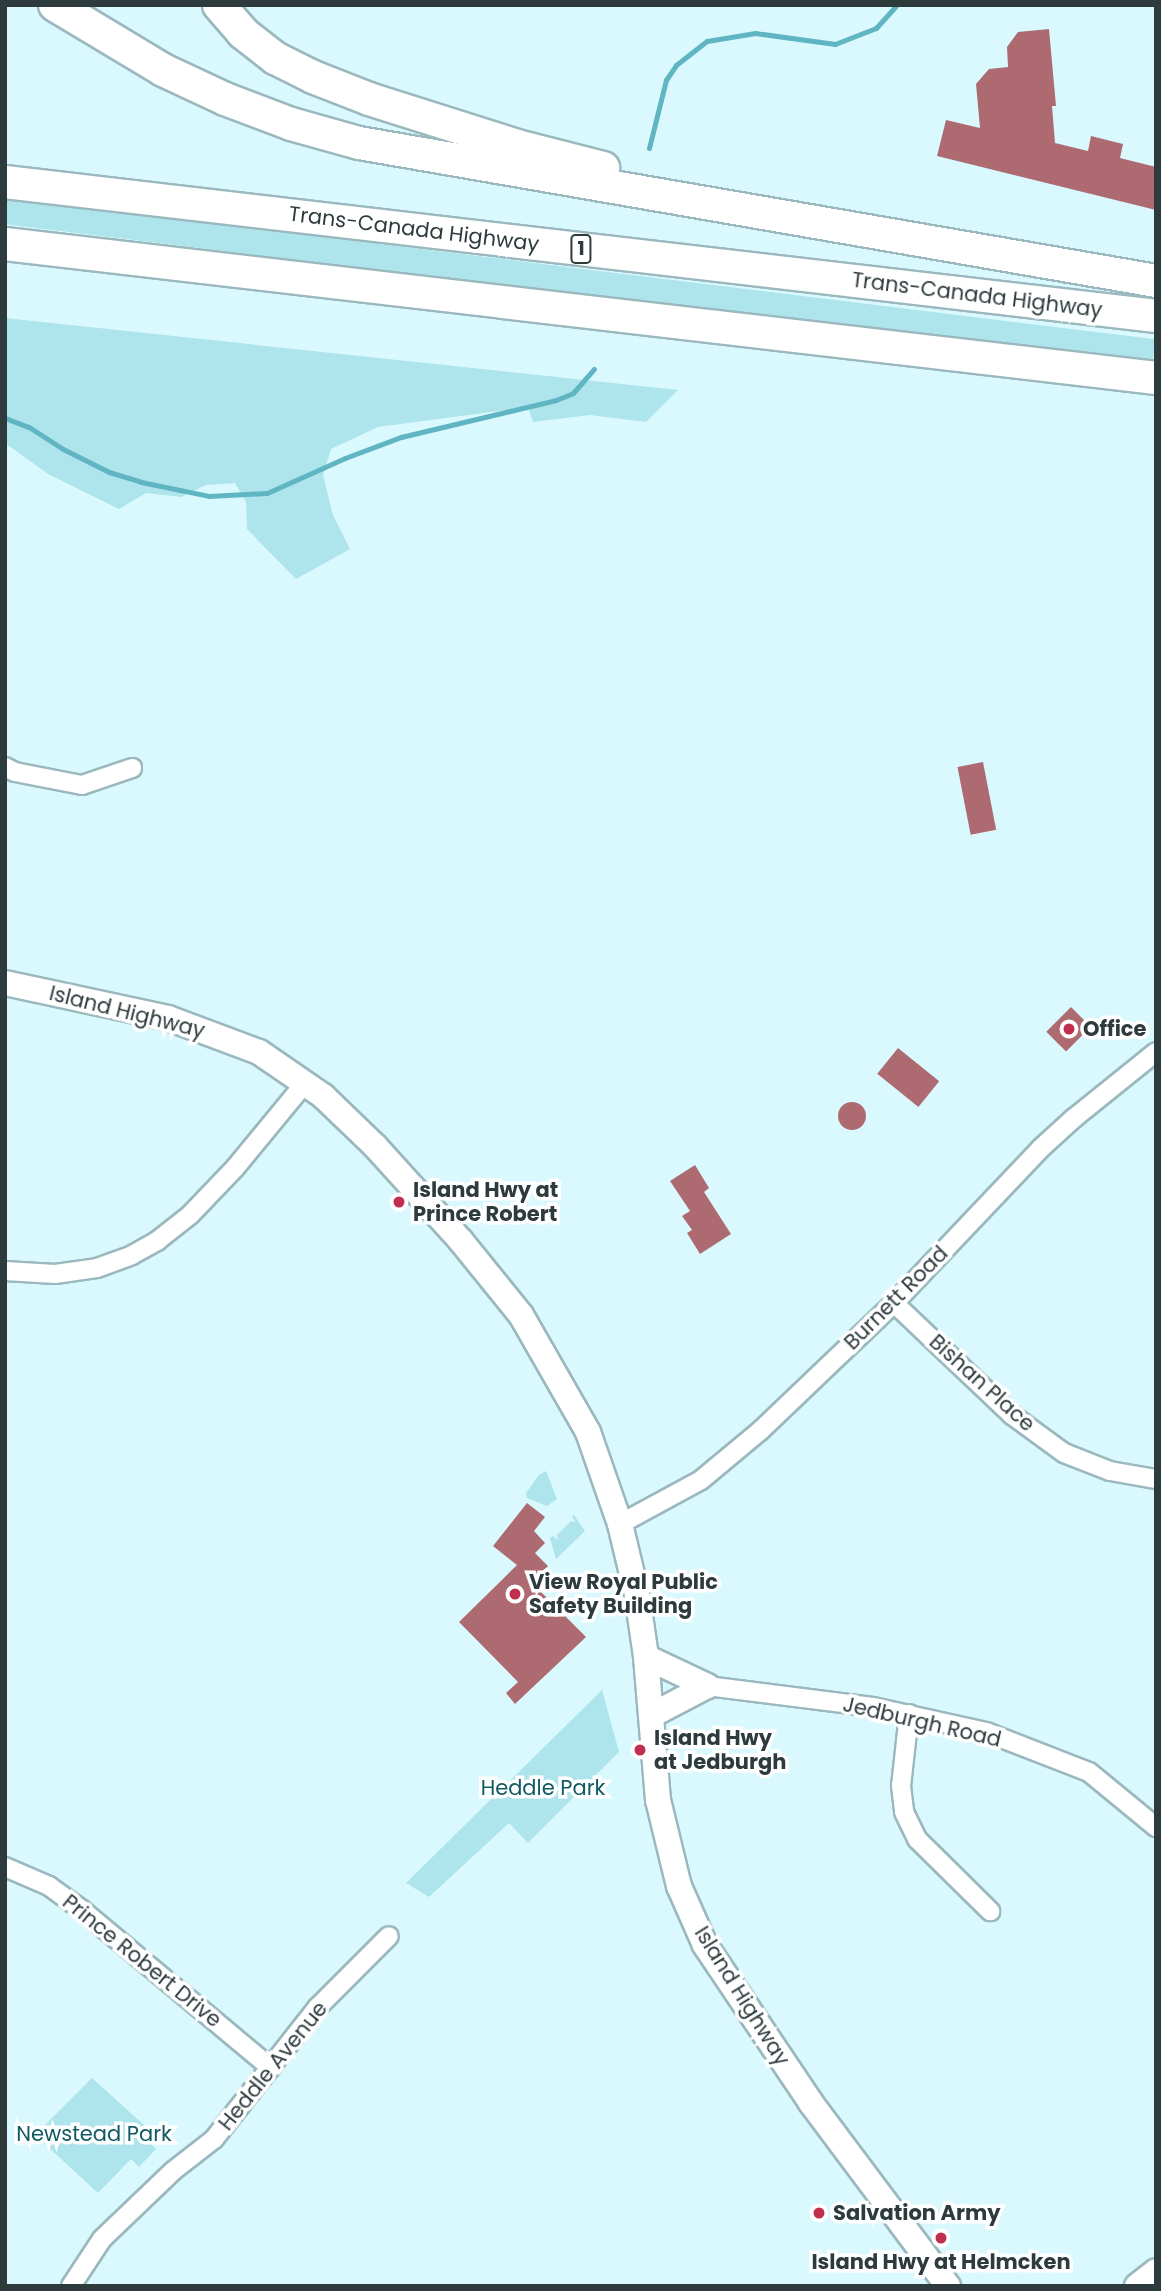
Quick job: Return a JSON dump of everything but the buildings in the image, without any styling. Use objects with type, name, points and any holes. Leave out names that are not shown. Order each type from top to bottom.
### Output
[{"type":"highway","points":[[55,5],[163,70],[225,99],[303,127],[359,143],[1156,281]]},
{"type":"highway","points":[[219,5],[243,33],[275,58],[369,99],[517,146],[790,218]]},
{"type":"highway","name":"Trans-Canada Highway","points":[[5,181],[1156,316]]},
{"type":"highway","points":[[5,244],[1156,378]]},
{"type":"main road","name":"Island Highway","points":[[5,983],[168,1018],[215,1033],[259,1052],[306,1083],[375,1146],[461,1241],[521,1314],[588,1432],[621,1524],[637,1595],[646,1657],[659,1800],[679,1886],[705,1945],[811,2103],[948,2286]]},
{"type":"main road","points":[[646,1657],[707,1685]]},
{"type":"main road","points":[[652,1715],[707,1685]]},
{"type":"main road","points":[[1137,2286],[1156,2271]]},
{"type":"street","points":[[5,766],[15,772],[82,785],[132,768]]},
{"type":"street","name":"Burnett Road","points":[[621,1524],[701,1480],[761,1430],[894,1303],[1040,1149],[1156,1052]]},
{"type":"street","points":[[5,1271],[55,1274],[97,1268],[132,1255],[157,1241],[190,1215],[226,1178],[306,1083]]},
{"type":"street","name":"Bishan Place","points":[[894,1303],[1012,1415],[1064,1453],[1110,1471],[1156,1479]]},
{"type":"street","name":"Jedburgh Road","points":[[707,1685],[909,1714],[986,1731],[1089,1772],[1156,1827]]},
{"type":"street","points":[[909,1714],[901,1786],[907,1820],[918,1839],[990,1912]]},
{"type":"street","name":"Prince Robert Drive","points":[[5,1867],[49,1886],[82,1910],[271,2068]]},
{"type":"street","name":"Heddle Avenue","points":[[71,2286],[102,2239],[173,2171],[214,2139],[318,2007],[389,1936]]},
{"type":"green space","points":[[5,198],[1155,339],[1152,365],[5,224]]},
{"type":"green space","points":[[5,318],[678,390],[646,422],[590,415],[533,422],[528,407],[378,427],[331,449],[323,475],[333,515],[350,549],[296,579],[247,529],[246,502],[235,483],[206,485],[181,497],[146,493],[119,509],[48,474],[5,443]]},
{"type":"green space","points":[[546,1471],[557,1499],[547,1506],[527,1498],[526,1493],[539,1475]]},
{"type":"green space","points":[[574,1515],[585,1531],[556,1559],[550,1538],[553,1536],[558,1540],[557,1535],[571,1521],[576,1522],[572,1517]]},
{"type":"green space","name":"Heddle Park","points":[[602,1690],[619,1752],[528,1843],[509,1823],[429,1897],[406,1883]]},
{"type":"green space","name":"Newstead Park","points":[[92,2078],[155,2135],[149,2142],[156,2149],[139,2167],[131,2159],[98,2193],[35,2135]]},
{"type":"waterway","points":[[649,148],[666,80],[676,65],[707,41],[755,33],[835,44],[876,28],[897,5]]},
{"type":"waterway","points":[[5,418],[29,427],[63,449],[109,472],[141,482],[209,496],[267,493],[345,458],[401,437],[556,400],[573,393],[594,369]]},
{"type":"place","name":"Office","points":[[1069,1029]]},
{"type":"place","name":"Island Hwy at Prince Robert","points":[[399,1202]]},
{"type":"place","name":"View Royal Public Safety Building","points":[[515,1594]]},
{"type":"place","name":"Island Hwy at Jedburgh","points":[[640,1750]]},
{"type":"place","name":"Salvation Army","points":[[819,2213]]},
{"type":"place","name":"Island Hwy at Helmcken","points":[[941,2238]]}]
